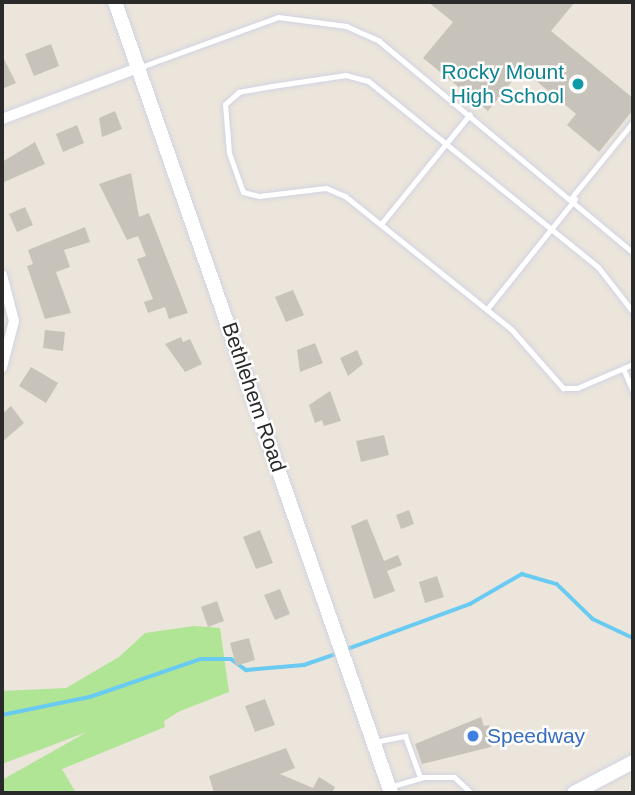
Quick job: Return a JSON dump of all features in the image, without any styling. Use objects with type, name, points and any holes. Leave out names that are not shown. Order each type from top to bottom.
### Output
[{"type":"main road","name":"Bethlehem Road","points":[[115,2],[390,790]]},
{"type":"main road","points":[[574,793],[633,762]]},
{"type":"street","points":[[2,119],[138,68]]},
{"type":"street","points":[[2,275],[14,321],[2,367]]},
{"type":"lane","points":[[138,68],[278,16],[346,26],[379,41],[573,198],[633,253]]},
{"type":"lane","points":[[633,312],[598,267],[446,143],[357,76],[229,97],[229,153],[243,192],[259,196],[326,188],[382,224],[531,346],[563,388],[577,388],[633,364]]},
{"type":"lane","points":[[382,224],[470,114]]},
{"type":"lane","points":[[486,309],[633,122]]},
{"type":"lane","points":[[623,368],[633,391]]},
{"type":"lane","points":[[374,743],[405,736],[420,778]]},
{"type":"lane","points":[[390,790],[420,778],[454,777],[471,793]]},
{"type":"green space","points":[[194,626],[220,628],[229,692],[180,711],[164,721],[165,727],[62,769],[76,793],[2,793],[2,780],[87,732],[2,764],[2,691],[66,688],[119,657],[145,633]]},
{"type":"building","name":"Rocky Mount High School","points":[[428,2],[575,2],[551,31],[633,98],[633,110],[599,152],[567,125],[576,114],[522,69],[488,111],[423,58],[453,22]]},
{"type":"building","points":[[51,44],[59,66],[34,76],[25,54]]},
{"type":"building","points":[[2,55],[16,83],[2,89]]},
{"type":"building","points":[[115,111],[122,129],[102,137],[99,118]]},
{"type":"building","points":[[77,125],[84,143],[63,152],[56,134]]},
{"type":"building","points":[[35,142],[45,164],[2,183],[2,162]]},
{"type":"building","points":[[131,173],[139,217],[149,213],[188,313],[169,319],[165,307],[148,313],[144,302],[153,299],[137,259],[146,256],[138,236],[127,240],[99,184]]},
{"type":"building","points":[[25,207],[33,225],[17,232],[9,214]]},
{"type":"building","points":[[85,227],[90,242],[64,250],[70,267],[56,272],[71,313],[45,319],[27,266],[33,264],[28,250]]},
{"type":"building","points":[[293,290],[304,315],[286,322],[275,297]]},
{"type":"building","points":[[45,330],[65,332],[63,351],[43,348]]},
{"type":"building","points":[[181,337],[183,342],[190,339],[202,364],[185,372],[165,344]]},
{"type":"building","points":[[315,343],[323,363],[300,372],[297,350]]},
{"type":"building","points":[[357,350],[363,364],[348,376],[340,358]]},
{"type":"building","points":[[31,367],[58,383],[46,403],[19,386]]},
{"type":"building","points":[[330,391],[341,421],[324,426],[322,420],[315,423],[309,405]]},
{"type":"building","points":[[11,406],[24,423],[2,442],[2,414]]},
{"type":"building","points":[[384,435],[389,455],[361,462],[356,441]]},
{"type":"building","points":[[409,510],[414,524],[401,529],[396,515]]},
{"type":"building","points":[[367,519],[384,561],[398,555],[402,565],[387,571],[395,591],[374,599],[351,526]]},
{"type":"building","points":[[260,530],[273,563],[256,569],[243,537]]},
{"type":"building","points":[[437,576],[444,597],[425,603],[419,582]]},
{"type":"building","points":[[280,589],[290,614],[275,620],[264,595]]},
{"type":"building","points":[[217,601],[224,621],[208,627],[201,607]]},
{"type":"building","points":[[249,638],[255,660],[236,666],[230,643]]},
{"type":"building","points":[[265,699],[275,725],[255,732],[245,706]]},
{"type":"building","points":[[481,717],[484,726],[489,725],[491,747],[422,764],[415,744]]},
{"type":"building","points":[[286,748],[295,768],[280,774],[313,788],[319,777],[335,787],[332,793],[214,793],[209,776]]},
{"type":"waterway","points":[[345,650],[470,604],[522,574],[557,584],[593,619],[633,638]]},
{"type":"waterway","points":[[2,715],[90,697],[201,659],[231,659],[246,670],[304,665],[338,653]]},
{"type":"place","name":"Rocky Mount High School","points":[[578,84]]},
{"type":"place","name":"Speedway","points":[[473,736]]}]
